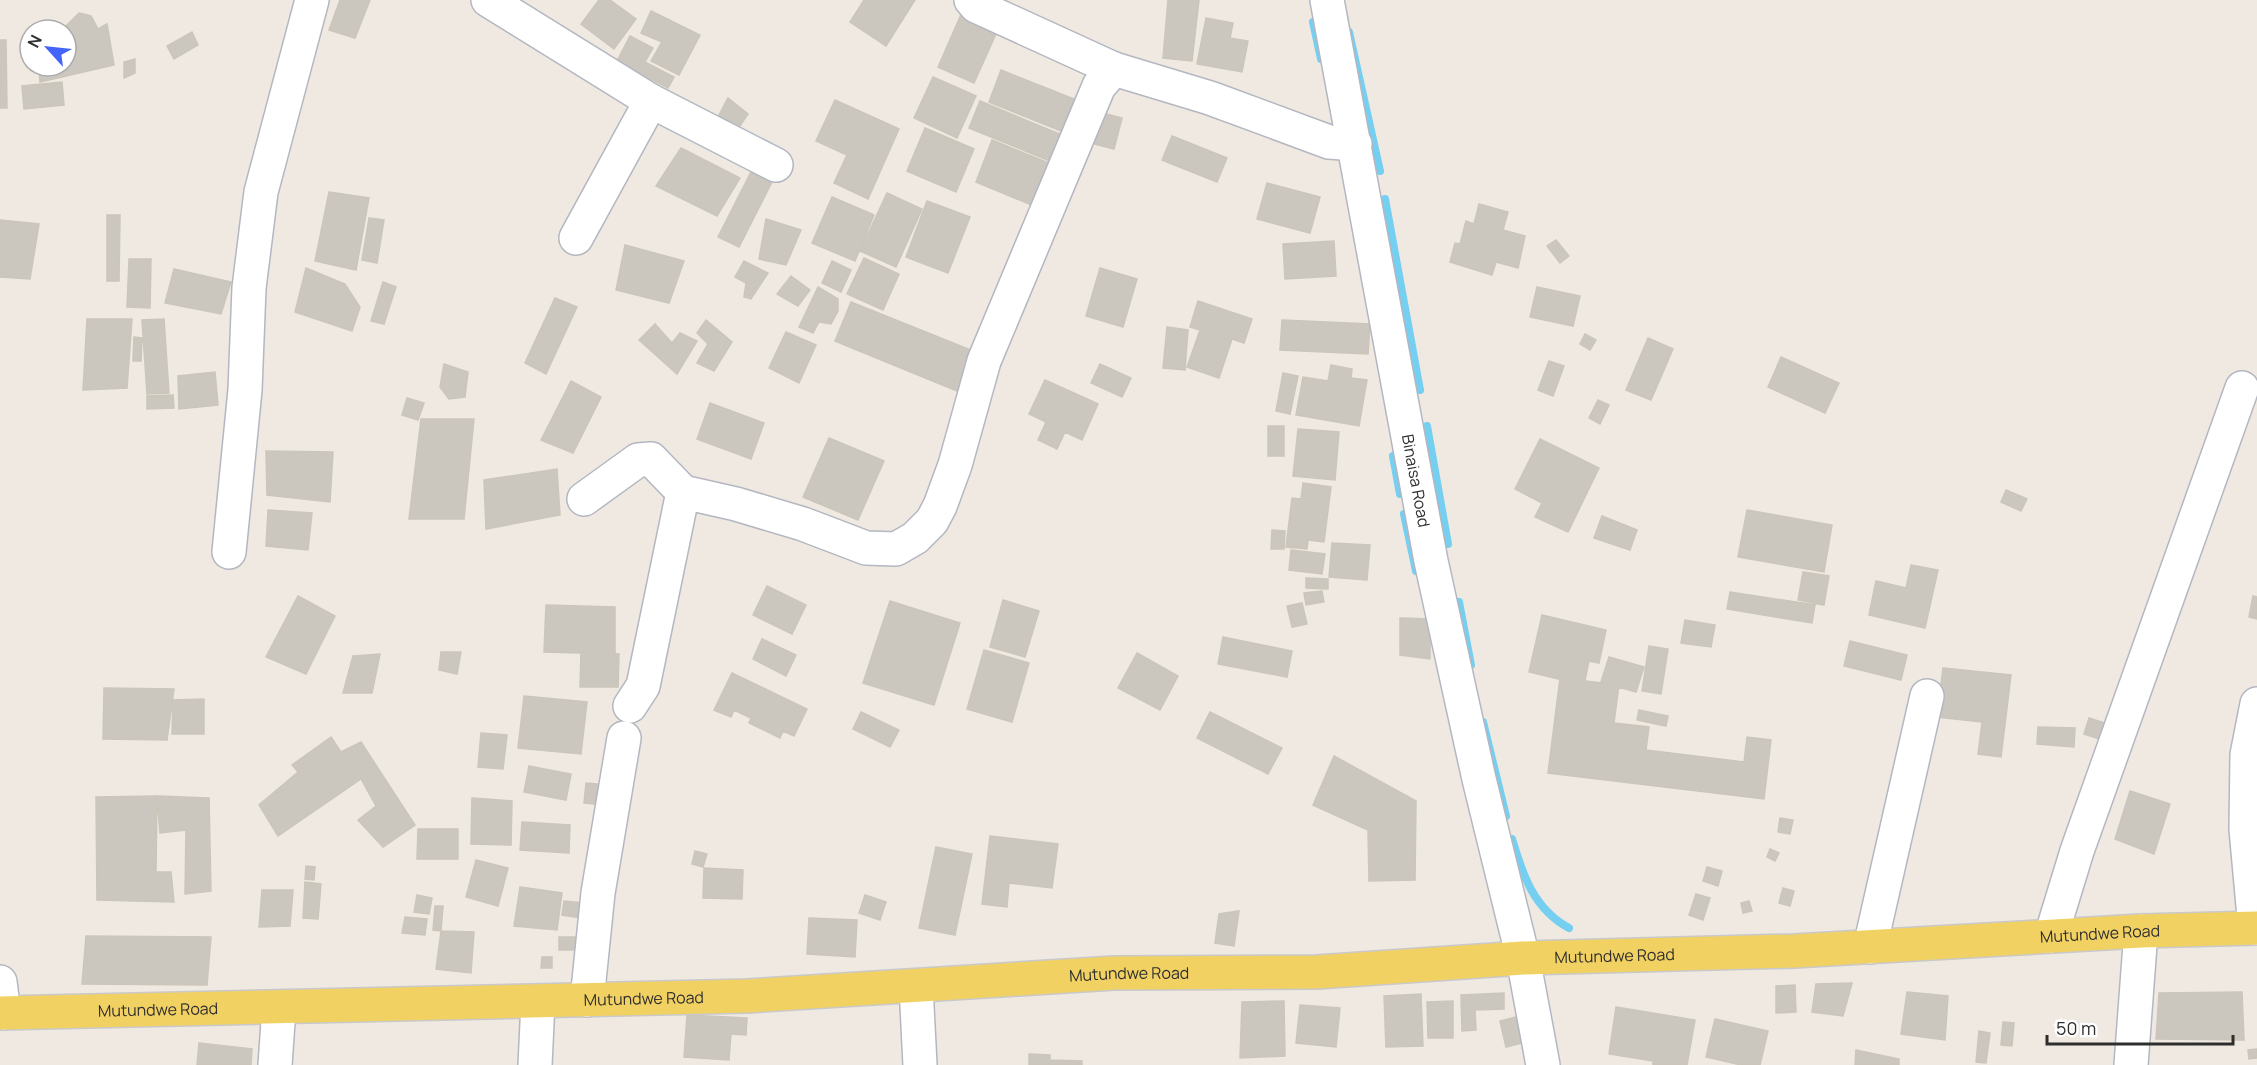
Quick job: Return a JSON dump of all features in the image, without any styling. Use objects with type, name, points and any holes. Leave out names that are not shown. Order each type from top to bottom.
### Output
[{"type":"main road","name":"Mutundwe Road","points":[[1,1003],[279,1008],[747,996],[1114,973],[1317,972],[1523,958],[1870,947],[2141,931],[2256,928]]},
{"type":"street","points":[[229,552],[245,390],[249,288],[261,192],[312,0]]},
{"type":"street","points":[[488,0],[651,101],[776,165]]},
{"type":"street","points":[[971,0],[975,6],[1114,69],[1210,98],[1329,142],[1355,144]]},
{"type":"street","name":"Binaisa Road","points":[[1327,0],[1431,561],[1479,779],[1523,958],[1543,1065]]},
{"type":"street","points":[[584,499],[638,459],[645,458],[651,459],[684,492],[736,504],[803,524],[866,548],[896,549],[915,538],[932,521],[955,465],[984,361],[1099,86],[1114,69]]},
{"type":"street","points":[[576,238],[651,101]]},
{"type":"street","points":[[2051,936],[2077,851],[2242,388]]},
{"type":"street","points":[[630,706],[643,686],[684,492]]},
{"type":"street","points":[[1870,947],[1927,696]]},
{"type":"street","points":[[2256,928],[2246,829],[2247,755],[2257,704]]},
{"type":"street","points":[[587,1000],[598,893],[624,738]]},
{"type":"street","points":[[2131,1065],[2141,931]]},
{"type":"street","points":[[916,986],[920,1065]]},
{"type":"street","points":[[535,1065],[538,1002]]},
{"type":"street","points":[[275,1065],[279,1008]]},
{"type":"building","points":[[340,0],[370,0],[355,38],[329,30]]},
{"type":"building","points":[[599,0],[610,0],[636,19],[614,49],[581,24]]},
{"type":"building","points":[[864,0],[915,0],[886,46],[850,22]]},
{"type":"building","points":[[1168,0],[1199,0],[1192,61],[1163,58]]},
{"type":"building","points":[[963,10],[999,27],[974,83],[938,67]]},
{"type":"building","points":[[651,11],[700,35],[679,75],[651,61],[662,42],[641,33]]},
{"type":"building","points":[[79,13],[91,16],[98,29],[107,24],[114,65],[78,73],[78,18],[74,18]]},
{"type":"building","points":[[1206,18],[1233,23],[1230,38],[1248,41],[1242,72],[1197,64]]},
{"type":"building","points":[[192,32],[198,45],[174,59],[167,46]]},
{"type":"building","points":[[630,36],[653,48],[645,62],[674,77],[668,88],[617,61]]},
{"type":"building","points":[[0,40],[6,40],[7,108],[0,108]]},
{"type":"building","points":[[135,59],[135,73],[124,78],[124,62]]},
{"type":"building","points":[[1001,70],[1079,101],[1066,133],[989,102]]},
{"type":"building","points":[[933,77],[976,96],[957,138],[914,118]]},
{"type":"building","points":[[40,78],[57,78],[40,82]]},
{"type":"building","points":[[62,82],[64,105],[24,109],[22,86]]},
{"type":"building","points":[[728,98],[748,114],[738,129],[718,117]]},
{"type":"building","points":[[835,100],[899,129],[868,199],[834,183],[847,155],[816,141]]},
{"type":"building","points":[[980,101],[1069,138],[1057,164],[969,128]]},
{"type":"building","points":[[1099,112],[1122,118],[1114,149],[1091,143]]},
{"type":"building","points":[[925,128],[974,149],[956,192],[907,171]]},
{"type":"building","points":[[1172,136],[1227,158],[1217,182],[1162,160]]},
{"type":"building","points":[[992,140],[1051,164],[1034,206],[976,182]]},
{"type":"building","points":[[681,148],[740,178],[717,216],[656,186]]},
{"type":"building","points":[[751,172],[772,182],[739,247],[718,237]]},
{"type":"building","points":[[1267,183],[1320,197],[1310,233],[1257,219]]},
{"type":"building","points":[[329,192],[369,198],[356,270],[315,261]]},
{"type":"building","points":[[887,193],[922,209],[896,267],[860,251]]},
{"type":"building","points":[[832,197],[874,215],[855,261],[812,243]]},
{"type":"building","points":[[927,201],[970,217],[948,273],[906,257]]},
{"type":"building","points":[[1479,204],[1508,212],[1503,230],[1525,236],[1518,268],[1496,262],[1492,275],[1450,262],[1455,243],[1460,244],[1466,221],[1474,224]]},
{"type":"building","points":[[107,215],[120,215],[119,281],[107,281]]},
{"type":"building","points":[[369,218],[384,220],[377,263],[362,260]]},
{"type":"building","points":[[766,219],[801,230],[786,265],[759,259]]},
{"type":"building","points":[[0,220],[39,224],[30,279],[0,277]]},
{"type":"building","points":[[1556,240],[1569,256],[1560,263],[1547,246]]},
{"type":"building","points":[[1334,241],[1336,276],[1285,279],[1283,244]]},
{"type":"building","points":[[625,245],[684,261],[669,303],[616,290]]},
{"type":"building","points":[[864,258],[899,274],[883,310],[847,294]]},
{"type":"building","points":[[129,259],[151,259],[150,308],[127,307]]},
{"type":"building","points":[[744,261],[768,273],[751,299],[744,297],[746,283],[735,277]]},
{"type":"building","points":[[832,261],[851,270],[841,292],[822,283]]},
{"type":"building","points":[[306,268],[345,284],[360,307],[352,331],[295,312]]},
{"type":"building","points":[[1100,268],[1137,279],[1123,327],[1086,316]]},
{"type":"building","points":[[174,269],[231,282],[221,314],[165,303]]},
{"type":"building","points":[[791,276],[810,290],[798,306],[777,294]]},
{"type":"building","points":[[383,282],[396,287],[384,324],[371,321]]},
{"type":"building","points":[[818,287],[838,299],[838,311],[831,324],[819,322],[813,333],[799,327]]},
{"type":"building","points":[[1537,287],[1580,296],[1573,326],[1530,317]]},
{"type":"building","points":[[555,298],[577,307],[546,374],[525,363]]},
{"type":"building","points":[[1198,301],[1252,319],[1244,343],[1232,339],[1219,378],[1187,367],[1200,330],[1190,327]]},
{"type":"building","points":[[851,302],[973,351],[957,391],[835,341]]},
{"type":"building","points":[[87,319],[132,319],[127,388],[83,390]]},
{"type":"building","points":[[164,319],[169,393],[147,394],[142,320]]},
{"type":"building","points":[[706,320],[732,342],[714,371],[697,363],[708,344],[697,333]]},
{"type":"building","points":[[1282,320],[1370,324],[1368,354],[1280,350]]},
{"type":"building","points":[[655,324],[672,343],[680,333],[697,341],[677,374],[639,340]]},
{"type":"building","points":[[1167,327],[1188,330],[1185,370],[1163,368]]},
{"type":"building","points":[[786,332],[816,345],[799,383],[769,368]]},
{"type":"building","points":[[1585,334],[1596,340],[1590,350],[1580,344]]},
{"type":"building","points":[[134,337],[142,338],[141,361],[133,361]]},
{"type":"building","points":[[1648,338],[1673,349],[1651,400],[1626,390]]},
{"type":"building","points":[[1781,357],[1839,383],[1825,413],[1768,387]]},
{"type":"building","points":[[1549,361],[1564,366],[1553,396],[1538,390]]},
{"type":"building","points":[[444,364],[468,372],[465,397],[449,399],[440,387]]},
{"type":"building","points":[[1100,364],[1131,378],[1122,397],[1091,383]]},
{"type":"building","points":[[1331,365],[1352,369],[1351,378],[1367,380],[1359,426],[1296,415],[1303,377],[1328,381]]},
{"type":"building","points":[[215,372],[218,405],[179,409],[178,376]]},
{"type":"building","points":[[1283,373],[1298,376],[1290,414],[1276,411]]},
{"type":"building","points":[[1045,380],[1098,404],[1082,440],[1065,432],[1057,449],[1038,440],[1046,422],[1029,414]]},
{"type":"building","points":[[571,381],[601,397],[573,453],[541,440]]},
{"type":"building","points":[[173,395],[174,408],[147,409],[147,396]]},
{"type":"building","points":[[407,398],[424,403],[418,420],[402,415]]},
{"type":"building","points":[[1598,400],[1609,405],[1600,424],[1589,418]]},
{"type":"building","points":[[710,403],[764,423],[751,459],[697,439]]},
{"type":"building","points":[[421,419],[474,419],[464,519],[409,519]]},
{"type":"building","points":[[1268,426],[1284,426],[1284,456],[1268,456]]},
{"type":"building","points":[[1298,429],[1339,432],[1335,480],[1293,476]]},
{"type":"building","points":[[829,438],[884,461],[858,520],[803,497]]},
{"type":"building","points":[[1540,439],[1599,468],[1568,532],[1535,517],[1542,503],[1515,489]]},
{"type":"building","points":[[266,451],[333,452],[330,502],[267,495]]},
{"type":"building","points":[[557,469],[560,515],[486,529],[484,480]]},
{"type":"building","points":[[1303,483],[1331,487],[1324,542],[1308,540],[1307,549],[1286,547],[1292,498],[1301,499]]},
{"type":"building","points":[[2006,490],[2027,499],[2021,511],[2001,502]]},
{"type":"building","points":[[268,510],[312,513],[308,550],[266,546]]},
{"type":"building","points":[[1747,510],[1832,525],[1824,572],[1738,557]]},
{"type":"building","points":[[1602,516],[1637,530],[1630,550],[1594,538]]},
{"type":"building","points":[[1272,530],[1285,531],[1284,549],[1271,549]]},
{"type":"building","points":[[1332,543],[1370,545],[1367,580],[1329,577]]},
{"type":"building","points":[[1291,550],[1325,554],[1322,574],[1289,570]]},
{"type":"building","points":[[1911,565],[1938,570],[1925,628],[1869,615],[1876,581],[1906,588]]},
{"type":"building","points":[[1803,572],[1829,576],[1824,605],[1798,600]]},
{"type":"building","points":[[1306,578],[1328,579],[1328,589],[1306,588]]},
{"type":"building","points":[[767,586],[806,605],[792,634],[753,615]]},
{"type":"building","points":[[1322,591],[1324,602],[1306,605],[1304,593]]},
{"type":"building","points":[[1730,592],[1815,605],[1812,623],[1727,609]]},
{"type":"building","points":[[298,596],[335,616],[306,674],[266,657]]},
{"type":"building","points":[[2253,596],[2257,597],[2257,619],[2249,617]]},
{"type":"building","points":[[1003,600],[1039,611],[1025,657],[990,647]]},
{"type":"building","points":[[890,601],[960,623],[934,705],[863,683]]},
{"type":"building","points":[[1302,603],[1307,624],[1292,627],[1287,606]]},
{"type":"building","points":[[546,605],[615,607],[615,654],[544,652]]},
{"type":"building","points":[[1542,615],[1606,630],[1599,663],[1589,661],[1584,685],[1529,672]]},
{"type":"building","points":[[1400,618],[1430,619],[1430,659],[1400,655]]},
{"type":"building","points":[[1685,620],[1715,625],[1711,647],[1681,643]]},
{"type":"building","points":[[1223,637],[1292,651],[1287,677],[1218,664]]},
{"type":"building","points":[[762,639],[796,655],[786,676],[753,659]]},
{"type":"building","points":[[1850,641],[1907,655],[1901,680],[1844,666]]},
{"type":"building","points":[[1649,646],[1668,649],[1661,694],[1642,691]]},
{"type":"building","points":[[984,650],[1029,663],[1012,722],[967,709]]},
{"type":"building","points":[[441,652],[461,652],[457,674],[439,670]]},
{"type":"building","points":[[581,653],[619,654],[618,687],[580,687]]},
{"type":"building","points":[[1137,653],[1178,676],[1160,710],[1118,688]]},
{"type":"building","points":[[380,654],[372,693],[343,693],[353,656]]},
{"type":"building","points":[[1609,657],[1644,667],[1636,692],[1601,682]]},
{"type":"building","points":[[1943,668],[2011,675],[2001,757],[1978,754],[1982,722],[1937,717]]},
{"type":"building","points":[[732,673],[807,709],[794,736],[783,731],[780,738],[749,723],[751,718],[734,710],[731,717],[714,710]]},
{"type":"building","points":[[1560,678],[1619,685],[1614,723],[1649,727],[1646,750],[1744,762],[1747,737],[1771,740],[1764,799],[1548,773]]},
{"type":"building","points":[[104,688],[174,689],[167,740],[103,739]]},
{"type":"building","points":[[524,696],[587,702],[581,754],[518,748]]},
{"type":"building","points":[[204,699],[204,734],[172,734],[173,700]]},
{"type":"building","points":[[1639,710],[1668,716],[1666,726],[1637,720]]},
{"type":"building","points":[[861,712],[899,730],[890,747],[853,729]]},
{"type":"building","points":[[1210,712],[1282,748],[1268,774],[1197,738]]},
{"type":"building","points":[[2089,718],[2117,727],[2112,743],[2084,734]]},
{"type":"building","points":[[2038,727],[2075,728],[2074,747],[2037,744]]},
{"type":"building","points":[[481,733],[507,735],[503,769],[478,767]]},
{"type":"building","points":[[331,737],[341,752],[361,742],[415,825],[383,847],[358,820],[376,806],[361,779],[278,836],[259,805],[298,772],[292,765]]},
{"type":"building","points":[[1334,756],[1416,801],[1415,880],[1369,881],[1368,830],[1313,805]]},
{"type":"building","points":[[529,766],[571,774],[566,800],[524,792]]},
{"type":"building","points":[[586,783],[609,785],[607,805],[584,803]]},
{"type":"building","points":[[2130,791],[2170,804],[2154,854],[2115,839]]},
{"type":"building","points":[[157,796],[209,798],[211,891],[185,894],[186,830],[160,833]]},
{"type":"building","points":[[157,796],[156,872],[171,872],[174,902],[97,900],[96,797]]},
{"type":"building","points":[[472,798],[512,801],[511,845],[471,844]]},
{"type":"building","points":[[1780,818],[1793,820],[1790,834],[1778,832]]},
{"type":"building","points":[[522,822],[570,825],[569,853],[520,850]]},
{"type":"building","points":[[418,829],[458,829],[458,859],[417,859]]},
{"type":"building","points":[[990,836],[1058,844],[1052,888],[1009,883],[1007,907],[982,904]]},
{"type":"building","points":[[936,847],[972,854],[955,935],[919,928]]},
{"type":"building","points":[[1770,849],[1779,853],[1775,861],[1767,857]]},
{"type":"building","points":[[695,851],[707,854],[703,867],[692,864]]},
{"type":"building","points":[[476,860],[508,868],[498,906],[466,897]]},
{"type":"building","points":[[306,866],[315,867],[314,880],[305,879]]},
{"type":"building","points":[[1707,867],[1722,871],[1718,886],[1703,881]]},
{"type":"building","points":[[704,868],[743,870],[742,899],[703,898]]},
{"type":"building","points":[[305,882],[321,884],[318,919],[303,918]]},
{"type":"building","points":[[520,887],[562,893],[557,930],[514,926]]},
{"type":"building","points":[[1783,888],[1794,891],[1790,906],[1779,903]]},
{"type":"building","points":[[262,890],[293,890],[290,926],[259,927]]},
{"type":"building","points":[[1696,894],[1710,898],[1703,920],[1689,915]]},
{"type":"building","points":[[417,895],[432,898],[429,914],[414,912]]},
{"type":"building","points":[[865,895],[886,902],[880,920],[859,913]]},
{"type":"building","points":[[564,901],[583,903],[581,918],[562,915]]},
{"type":"building","points":[[1749,901],[1752,911],[1743,913],[1741,903]]},
{"type":"building","points":[[435,906],[443,906],[441,931],[433,930]]},
{"type":"building","points":[[1239,911],[1234,946],[1215,943],[1219,914]]},
{"type":"building","points":[[405,917],[427,919],[425,935],[402,933]]},
{"type":"building","points":[[809,918],[857,920],[855,957],[807,954]]},
{"type":"building","points":[[441,931],[474,932],[471,973],[436,969]]},
{"type":"building","points":[[86,936],[211,937],[207,985],[82,984]]},
{"type":"building","points":[[559,937],[575,937],[575,950],[559,950]]},
{"type":"building","points":[[542,957],[552,957],[552,968],[541,968]]},
{"type":"building","points":[[1852,983],[1843,1016],[1812,1012],[1816,984]]},
{"type":"building","points":[[1795,985],[1796,1012],[1776,1013],[1776,986]]},
{"type":"building","points":[[1907,992],[1948,996],[1945,1040],[1901,1034]]},
{"type":"building","points":[[2242,992],[2244,1040],[2156,1039],[2159,993]]},
{"type":"building","points":[[1504,993],[1504,1009],[1475,1010],[1476,1030],[1462,1031],[1461,995]]},
{"type":"building","points":[[1421,994],[1423,1046],[1386,1047],[1384,996]]},
{"type":"building","points":[[1284,1001],[1285,1056],[1240,1058],[1242,1002]]},
{"type":"building","points":[[1453,1001],[1453,1038],[1428,1038],[1427,1002]]},
{"type":"building","points":[[1300,1005],[1340,1008],[1336,1047],[1296,1043]]},
{"type":"building","points":[[1616,1007],[1695,1020],[1687,1065],[1653,1065],[1653,1061],[1609,1054]]},
{"type":"building","points":[[687,1015],[747,1018],[746,1035],[731,1034],[729,1060],[684,1057]]},
{"type":"building","points":[[1516,1017],[1522,1043],[1506,1047],[1500,1021]]},
{"type":"building","points":[[1715,1019],[1768,1031],[1760,1065],[1741,1065],[1706,1057]]},
{"type":"building","points":[[2003,1022],[2014,1023],[2012,1046],[2001,1045]]},
{"type":"building","points":[[1979,1031],[1990,1033],[1986,1063],[1976,1062]]},
{"type":"building","points":[[199,1043],[252,1049],[251,1065],[197,1065]]},
{"type":"building","points":[[2257,1049],[2257,1058],[2249,1059],[2248,1050]]},
{"type":"building","points":[[1856,1050],[1899,1059],[1899,1065],[1855,1065]]},
{"type":"building","points":[[1029,1054],[1050,1055],[1050,1060],[1082,1061],[1082,1065],[1029,1065]]},
{"type":"waterway","points":[[1313,22],[1321,59]]},
{"type":"waterway","points":[[1349,32],[1380,171]]},
{"type":"waterway","points":[[1385,199],[1420,390]]},
{"type":"waterway","points":[[1427,426],[1448,544]]},
{"type":"waterway","points":[[1393,456],[1400,494]]},
{"type":"waterway","points":[[1404,514],[1416,571]]},
{"type":"waterway","points":[[1459,602],[1471,665]]},
{"type":"waterway","points":[[1483,722],[1506,816]]},
{"type":"waterway","points":[[1512,839],[1526,878],[1538,901],[1557,920],[1569,928]]}]
